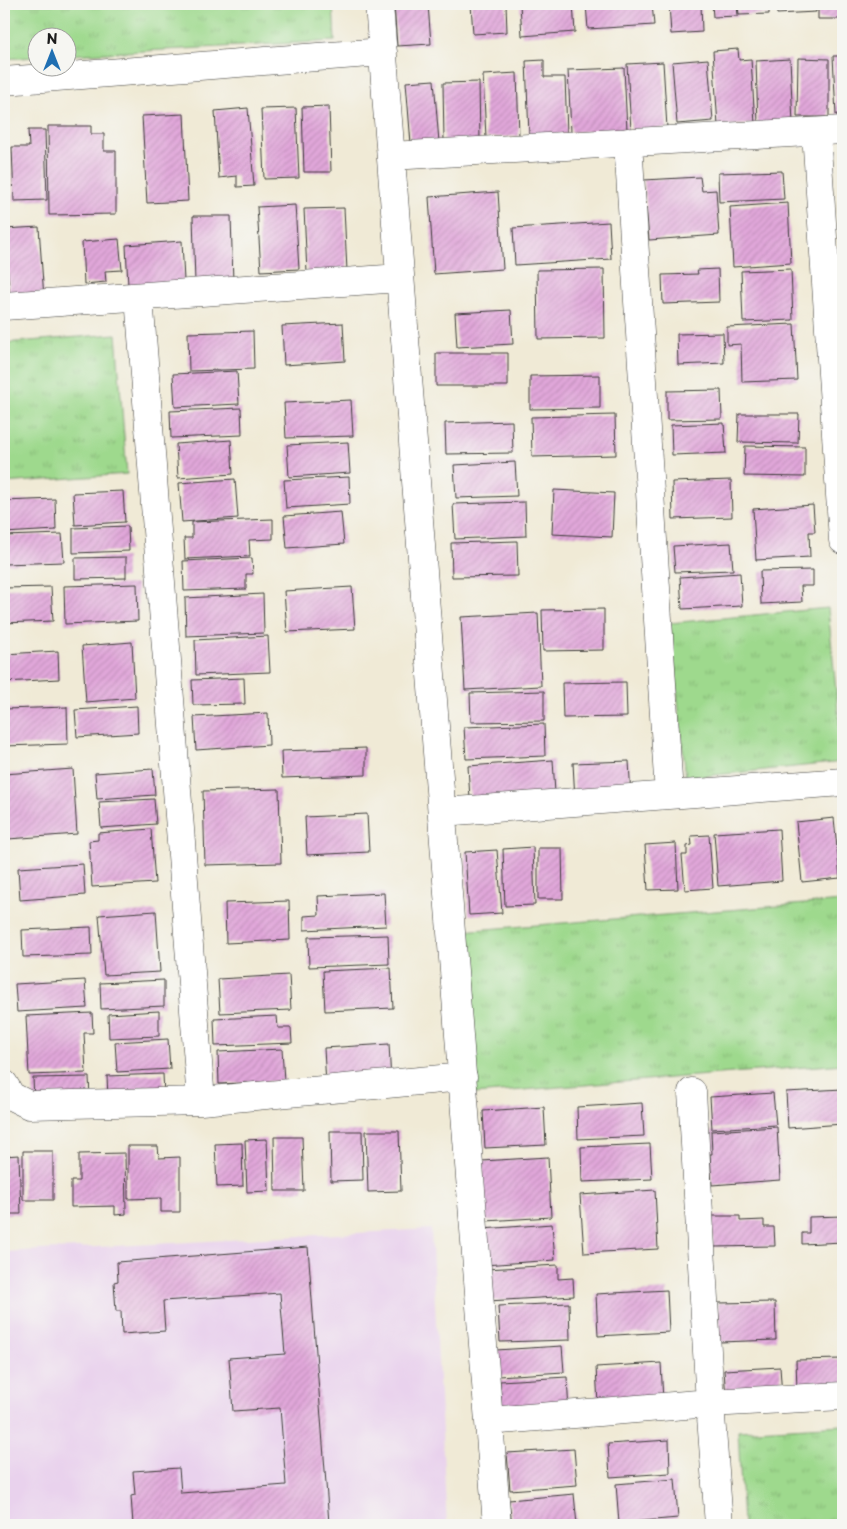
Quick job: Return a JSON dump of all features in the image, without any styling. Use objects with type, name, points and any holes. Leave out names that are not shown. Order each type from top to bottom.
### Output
[{"type":"street","points":[[379,4],[498,1525]]},
{"type":"street","points":[[4,81],[383,52]]},
{"type":"street","points":[[391,156],[843,130]]},
{"type":"street","points":[[816,132],[843,540]]},
{"type":"street","points":[[628,142],[668,795]]},
{"type":"street","points":[[4,306],[400,278]]},
{"type":"street","points":[[139,297],[201,1102]]},
{"type":"street","points":[[442,812],[843,782]]},
{"type":"street","points":[[4,1084],[11,1096],[29,1105],[201,1102],[463,1077]]},
{"type":"street","points":[[692,1092],[719,1525]]},
{"type":"street","points":[[489,1421],[710,1403],[843,1396]]},
{"type":"shaded area","points":[[431,1229],[447,1525],[4,1525],[4,1252]]},
{"type":"green space","points":[[4,4],[333,4],[335,41],[78,54],[78,28],[28,28],[28,58],[4,59]]},
{"type":"green space","points":[[116,334],[127,474],[4,483],[4,343]]},
{"type":"green space","points":[[828,608],[843,762],[686,778],[670,623]]},
{"type":"green space","points":[[843,901],[843,1064],[474,1094],[461,931]]},
{"type":"green space","points":[[843,1425],[843,1525],[743,1525],[738,1431]]},
{"type":"building","points":[[394,4],[428,4],[431,44],[397,46]]},
{"type":"building","points":[[471,4],[506,4],[507,32],[473,34]]},
{"type":"building","points":[[520,4],[573,4],[575,32],[522,36]]},
{"type":"building","points":[[586,4],[652,4],[654,25],[588,29]]},
{"type":"building","points":[[669,4],[701,4],[702,32],[671,34]]},
{"type":"building","points":[[712,4],[737,4],[738,16],[713,17]]},
{"type":"building","points":[[738,4],[769,4],[769,14],[739,15]]},
{"type":"building","points":[[776,4],[815,4],[816,12],[777,14]]},
{"type":"building","points":[[818,4],[843,4],[843,19],[818,19]]},
{"type":"building","points":[[738,49],[739,60],[751,59],[755,124],[718,126],[713,51]]},
{"type":"building","points":[[833,56],[843,56],[843,114],[836,115]]},
{"type":"building","points":[[798,58],[829,59],[829,117],[797,117]]},
{"type":"building","points":[[708,59],[713,121],[677,124],[672,62]]},
{"type":"building","points":[[790,59],[793,124],[758,125],[756,61]]},
{"type":"building","points":[[544,60],[544,77],[565,77],[567,134],[529,135],[526,61]]},
{"type":"building","points":[[663,62],[667,128],[631,130],[627,64]]},
{"type":"building","points":[[624,68],[627,130],[571,132],[568,70]]},
{"type":"building","points":[[517,73],[519,136],[486,138],[483,75]]},
{"type":"building","points":[[434,80],[439,142],[411,144],[406,82]]},
{"type":"building","points":[[479,82],[480,142],[444,142],[443,83]]},
{"type":"building","points":[[329,106],[331,172],[304,172],[302,107]]},
{"type":"building","points":[[248,108],[254,186],[237,187],[237,176],[219,178],[215,111]]},
{"type":"building","points":[[296,108],[299,178],[264,179],[261,109]]},
{"type":"building","points":[[184,114],[188,201],[147,203],[142,116]]},
{"type":"building","points":[[48,126],[91,126],[91,134],[104,134],[104,151],[116,151],[116,214],[49,215]]},
{"type":"building","points":[[28,130],[45,130],[47,200],[14,201],[12,147],[29,147]]},
{"type":"building","points":[[782,171],[784,199],[719,202],[718,173]]},
{"type":"building","points":[[700,177],[702,191],[716,190],[719,235],[649,240],[644,180]]},
{"type":"building","points":[[498,192],[503,269],[434,274],[429,197]]},
{"type":"building","points":[[788,203],[791,263],[733,267],[730,207]]},
{"type":"building","points":[[295,205],[299,269],[261,271],[257,207]]},
{"type":"building","points":[[344,208],[347,271],[307,273],[304,209]]},
{"type":"building","points":[[193,216],[231,216],[233,282],[195,283]]},
{"type":"building","points":[[609,222],[611,259],[515,265],[513,228]]},
{"type":"building","points":[[39,227],[44,298],[10,300],[4,229]]},
{"type":"building","points":[[119,239],[122,270],[105,271],[106,282],[84,284],[82,242]]},
{"type":"building","points":[[182,241],[184,281],[128,286],[126,245]]},
{"type":"building","points":[[604,269],[605,338],[538,339],[537,270]]},
{"type":"building","points":[[718,269],[719,302],[663,304],[662,275],[698,274],[697,270]]},
{"type":"building","points":[[791,269],[793,320],[743,322],[741,271]]},
{"type":"building","points":[[511,310],[513,344],[457,347],[455,313]]},
{"type":"building","points":[[343,323],[345,361],[284,365],[282,326]]},
{"type":"building","points":[[794,324],[797,380],[742,382],[741,344],[727,345],[727,327]]},
{"type":"building","points":[[253,331],[254,369],[189,371],[188,333]]},
{"type":"building","points":[[723,333],[724,363],[678,365],[677,334]]},
{"type":"building","points":[[436,353],[508,353],[508,386],[436,386]]},
{"type":"building","points":[[237,371],[239,404],[175,407],[173,374]]},
{"type":"building","points":[[600,375],[600,408],[530,409],[530,376]]},
{"type":"building","points":[[721,390],[722,419],[667,420],[667,391]]},
{"type":"building","points":[[351,400],[353,436],[286,438],[284,403]]},
{"type":"building","points":[[241,408],[242,435],[171,438],[170,411]]},
{"type":"building","points":[[739,414],[799,414],[798,443],[738,442]]},
{"type":"building","points":[[615,415],[616,455],[532,457],[531,417]]},
{"type":"building","points":[[512,421],[513,453],[446,454],[445,423]]},
{"type":"building","points":[[724,423],[726,453],[672,455],[671,425]]},
{"type":"building","points":[[231,440],[233,474],[178,478],[176,444]]},
{"type":"building","points":[[348,442],[350,473],[289,477],[287,445]]},
{"type":"building","points":[[745,446],[805,447],[805,477],[744,476]]},
{"type":"building","points":[[515,462],[517,496],[456,498],[454,465]]},
{"type":"building","points":[[349,477],[350,504],[286,508],[284,480]]},
{"type":"building","points":[[235,479],[238,518],[182,522],[179,483]]},
{"type":"building","points":[[731,480],[732,517],[673,519],[672,482]]},
{"type":"building","points":[[554,490],[614,493],[612,537],[552,534]]},
{"type":"building","points":[[123,491],[125,522],[75,525],[73,493]]},
{"type":"building","points":[[55,499],[56,530],[4,533],[4,501]]},
{"type":"building","points":[[525,502],[526,536],[455,539],[453,504]]},
{"type":"building","points":[[813,505],[815,532],[809,532],[810,557],[756,560],[753,509]]},
{"type":"building","points":[[341,512],[344,544],[287,548],[284,516]]},
{"type":"building","points":[[273,519],[273,539],[249,540],[250,556],[185,559],[184,538],[192,538],[192,522]]},
{"type":"building","points":[[128,526],[129,551],[73,553],[73,528]]},
{"type":"building","points":[[62,534],[64,562],[4,564],[4,536]]},
{"type":"building","points":[[517,541],[518,576],[452,577],[451,543]]},
{"type":"building","points":[[731,543],[733,570],[675,572],[673,546]]},
{"type":"building","points":[[126,557],[126,578],[75,579],[75,558]]},
{"type":"building","points":[[252,558],[253,574],[246,574],[246,589],[184,591],[183,561]]},
{"type":"building","points":[[813,570],[813,586],[801,586],[802,602],[761,604],[760,571]]},
{"type":"building","points":[[740,573],[742,606],[682,609],[680,577]]},
{"type":"building","points":[[137,584],[138,621],[65,624],[64,586]]},
{"type":"building","points":[[51,587],[53,621],[4,623],[4,588]]},
{"type":"building","points":[[352,587],[355,629],[287,632],[284,591]]},
{"type":"building","points":[[263,594],[264,633],[186,636],[185,598]]},
{"type":"building","points":[[604,609],[604,650],[543,651],[542,610]]},
{"type":"building","points":[[538,613],[541,686],[465,690],[461,617]]},
{"type":"building","points":[[268,636],[270,672],[196,675],[195,640]]},
{"type":"building","points":[[132,642],[135,698],[86,702],[82,646]]},
{"type":"building","points":[[58,651],[59,679],[4,682],[4,654]]},
{"type":"building","points":[[244,678],[245,704],[193,705],[192,680]]},
{"type":"building","points":[[626,682],[627,717],[563,718],[562,683]]},
{"type":"building","points":[[544,691],[544,721],[471,722],[470,693]]},
{"type":"building","points":[[137,706],[138,733],[77,737],[75,710]]},
{"type":"building","points":[[67,707],[68,744],[4,746],[4,709]]},
{"type":"building","points":[[268,713],[269,745],[196,750],[194,717]]},
{"type":"building","points":[[544,724],[545,756],[466,759],[464,727]]},
{"type":"building","points":[[366,748],[366,775],[282,778],[281,751]]},
{"type":"building","points":[[553,760],[555,793],[470,799],[468,766]]},
{"type":"building","points":[[629,761],[631,797],[575,800],[573,763]]},
{"type":"building","points":[[73,769],[77,834],[8,839],[4,774]]},
{"type":"building","points":[[153,769],[155,795],[97,799],[95,773]]},
{"type":"building","points":[[279,789],[281,863],[205,865],[203,791]]},
{"type":"building","points":[[154,799],[156,824],[101,828],[99,802]]},
{"type":"building","points":[[367,814],[369,852],[307,855],[305,817]]},
{"type":"building","points":[[834,818],[840,878],[802,882],[796,822]]},
{"type":"building","points":[[151,829],[155,883],[92,887],[89,841],[98,840],[98,833]]},
{"type":"building","points":[[779,829],[782,881],[718,886],[714,833]]},
{"type":"building","points":[[709,835],[713,888],[685,890],[682,855],[687,855],[687,846],[692,845],[691,836]]},
{"type":"building","points":[[676,843],[678,889],[648,890],[645,845]]},
{"type":"building","points":[[533,847],[535,905],[505,906],[503,849]]},
{"type":"building","points":[[538,848],[562,848],[563,899],[538,899]]},
{"type":"building","points":[[497,850],[502,913],[469,915],[465,852]]},
{"type":"building","points":[[83,864],[85,895],[20,900],[18,868]]},
{"type":"building","points":[[384,893],[386,926],[304,930],[304,916],[319,915],[318,896]]},
{"type":"building","points":[[289,901],[290,940],[226,943],[225,903]]},
{"type":"building","points":[[156,911],[160,972],[104,975],[99,915]]},
{"type":"building","points":[[91,927],[92,955],[23,957],[22,930]]},
{"type":"building","points":[[388,935],[389,964],[309,967],[308,937]]},
{"type":"building","points":[[391,968],[393,1008],[325,1011],[323,971]]},
{"type":"building","points":[[289,975],[291,1010],[220,1013],[218,979]]},
{"type":"building","points":[[85,980],[87,1008],[17,1012],[15,984]]},
{"type":"building","points":[[164,980],[164,1006],[101,1009],[100,983]]},
{"type":"building","points":[[159,1011],[159,1036],[109,1038],[108,1014]]},
{"type":"building","points":[[92,1013],[93,1033],[84,1033],[86,1073],[29,1075],[26,1016]]},
{"type":"building","points":[[277,1016],[278,1028],[291,1028],[292,1043],[215,1046],[214,1019]]},
{"type":"building","points":[[168,1039],[170,1069],[117,1072],[115,1042]]},
{"type":"building","points":[[389,1044],[391,1082],[326,1086],[324,1048]]},
{"type":"building","points":[[282,1049],[284,1081],[219,1084],[218,1052]]},
{"type":"building","points":[[163,1074],[164,1096],[108,1098],[107,1076]]},
{"type":"building","points":[[89,1077],[90,1097],[34,1100],[33,1078]]},
{"type":"building","points":[[843,1089],[843,1124],[788,1128],[786,1092]]},
{"type":"building","points":[[773,1093],[776,1125],[712,1129],[710,1097]]},
{"type":"building","points":[[642,1103],[644,1136],[578,1139],[577,1107]]},
{"type":"building","points":[[544,1107],[546,1145],[485,1148],[483,1111]]},
{"type":"building","points":[[777,1127],[780,1180],[712,1185],[711,1131]]},
{"type":"building","points":[[330,1131],[362,1131],[363,1180],[331,1181]]},
{"type":"building","points":[[366,1131],[399,1131],[401,1191],[368,1192]]},
{"type":"building","points":[[274,1137],[302,1137],[304,1191],[275,1191]]},
{"type":"building","points":[[267,1139],[269,1191],[247,1192],[245,1140]]},
{"type":"building","points":[[242,1143],[243,1186],[217,1187],[215,1144]]},
{"type":"building","points":[[650,1144],[652,1179],[582,1182],[581,1147]]},
{"type":"building","points":[[128,1146],[158,1146],[159,1158],[180,1157],[180,1212],[161,1212],[161,1198],[128,1199]]},
{"type":"building","points":[[23,1151],[53,1151],[53,1200],[23,1200]]},
{"type":"building","points":[[125,1153],[126,1214],[115,1215],[115,1206],[71,1207],[71,1181],[79,1181],[79,1154]]},
{"type":"building","points":[[19,1155],[21,1214],[4,1214],[4,1156]]},
{"type":"building","points":[[548,1157],[551,1217],[486,1221],[482,1161]]},
{"type":"building","points":[[655,1190],[658,1249],[584,1253],[580,1195]]},
{"type":"building","points":[[712,1216],[740,1216],[740,1221],[764,1220],[764,1227],[774,1227],[775,1246],[713,1247]]},
{"type":"building","points":[[843,1216],[843,1242],[802,1244],[802,1233],[809,1233],[809,1217]]},
{"type":"building","points":[[552,1224],[555,1260],[484,1265],[482,1229]]},
{"type":"building","points":[[308,1247],[329,1523],[306,1525],[133,1525],[131,1496],[135,1495],[133,1471],[179,1468],[181,1493],[286,1485],[280,1408],[233,1411],[229,1358],[285,1354],[280,1293],[163,1301],[165,1331],[122,1334],[121,1311],[116,1311],[114,1282],[118,1281],[117,1262]]},
{"type":"building","points":[[558,1265],[558,1279],[573,1278],[574,1296],[488,1301],[486,1269]]},
{"type":"building","points":[[667,1290],[669,1332],[598,1336],[596,1294]]},
{"type":"building","points":[[775,1302],[776,1340],[720,1342],[718,1303]]},
{"type":"building","points":[[569,1303],[570,1340],[500,1342],[498,1306]]},
{"type":"building","points":[[562,1346],[564,1372],[498,1376],[496,1350]]},
{"type":"building","points":[[843,1359],[843,1389],[797,1390],[796,1360]]},
{"type":"building","points":[[661,1363],[663,1401],[598,1405],[596,1367]]},
{"type":"building","points":[[780,1367],[782,1396],[726,1398],[724,1370]]},
{"type":"building","points":[[567,1377],[569,1412],[502,1416],[500,1381]]},
{"type":"building","points":[[669,1440],[670,1473],[610,1477],[608,1444]]},
{"type":"building","points":[[574,1449],[577,1485],[510,1490],[507,1453]]},
{"type":"building","points":[[675,1479],[678,1518],[619,1523],[616,1484]]},
{"type":"building","points":[[574,1494],[577,1525],[512,1525],[509,1500]]}]
